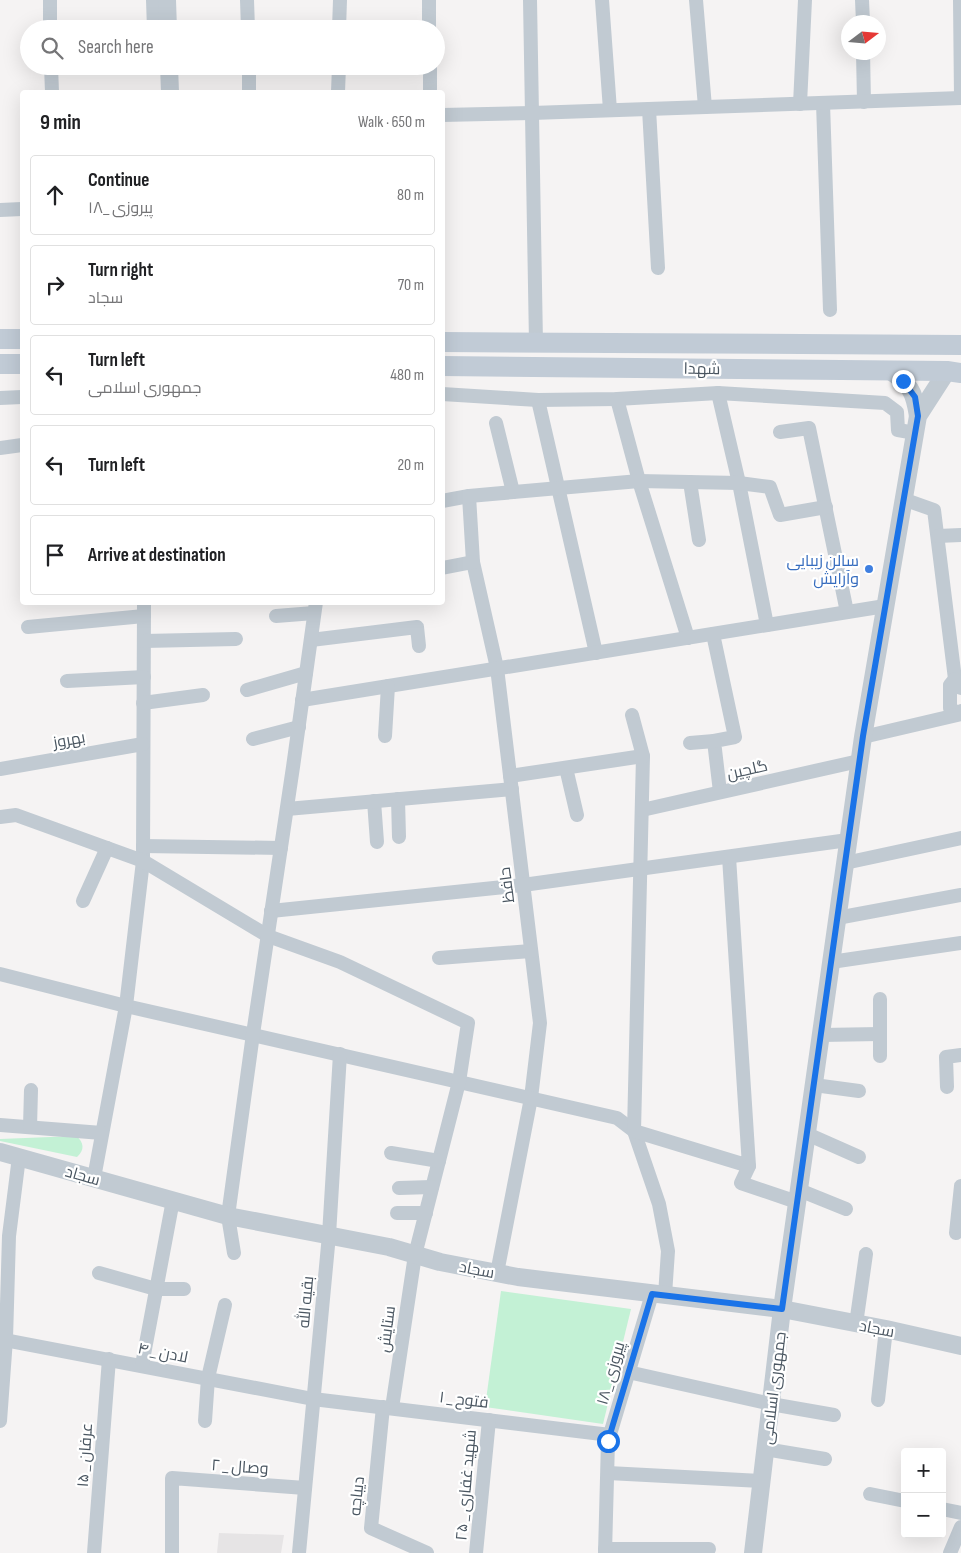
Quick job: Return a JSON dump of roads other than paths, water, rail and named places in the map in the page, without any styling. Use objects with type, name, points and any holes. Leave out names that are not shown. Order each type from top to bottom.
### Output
[{"type":"main road","points":[[0,338],[20,339]]},
{"type":"main road","name":"شهدا","points":[[445,342],[961,345]]},
{"type":"main road","points":[[614,343],[614,367]]},
{"type":"main road","points":[[0,364],[20,364]]},
{"type":"main road","name":"شهدا","points":[[445,366],[956,372]]},
{"type":"street","points":[[50,0],[50,20]]},
{"type":"street","points":[[155,0],[161,20]]},
{"type":"street","points":[[163,20],[167,0]]},
{"type":"street","points":[[248,0],[248,20]]},
{"type":"street","points":[[339,20],[340,0]]},
{"type":"street","points":[[429,0],[429,20]]},
{"type":"street","points":[[530,0],[536,343]]},
{"type":"street","points":[[602,0],[610,110]]},
{"type":"street","points":[[696,0],[705,107]]},
{"type":"street","points":[[800,104],[805,0]]},
{"type":"street","points":[[862,0],[862,15]]},
{"type":"street","points":[[445,114],[532,113],[961,98],[960,0]]},
{"type":"street","points":[[863,60],[864,102]]},
{"type":"street","points":[[51,75],[52,90]]},
{"type":"street","points":[[157,75],[158,90]]},
{"type":"street","points":[[169,75],[170,90]]},
{"type":"street","points":[[249,75],[250,90]]},
{"type":"street","points":[[338,75],[338,90]]},
{"type":"street","points":[[430,75],[430,90]]},
{"type":"street","points":[[823,103],[830,310]]},
{"type":"street","points":[[649,109],[658,268]]},
{"type":"street","points":[[0,210],[20,209]]},
{"type":"street","points":[[445,394],[538,400],[718,393],[885,403],[897,412],[898,430],[916,425],[915,397],[903,381],[889,370]]},
{"type":"street","name":"جمهوری اسلامی","points":[[753,1553],[782,1309],[863,736],[916,425],[956,372]]},
{"type":"street","points":[[718,393],[739,483],[767,625]]},
{"type":"street","points":[[0,398],[20,397]]},
{"type":"street","points":[[617,398],[639,481],[688,638]]},
{"type":"street","points":[[538,400],[596,653]]},
{"type":"street","points":[[496,423],[514,492]]},
{"type":"street","points":[[780,432],[809,428],[847,612]]},
{"type":"street","points":[[0,448],[20,445]]},
{"type":"street","points":[[445,500],[469,496],[639,481],[739,483],[770,487],[780,515],[826,507]]},
{"type":"street","points":[[690,482],[698,540]]},
{"type":"street","name":"حافظ","points":[[469,496],[473,562],[497,668],[540,1023],[531,1098],[497,1273]]},
{"type":"street","points":[[904,499],[934,510],[958,684],[950,685],[950,708],[960,713]]},
{"type":"street","points":[[938,536],[961,535]]},
{"type":"street","points":[[445,567],[473,562]]},
{"type":"street","points":[[302,700],[885,606]]},
{"type":"street","points":[[234,1253],[228,1216],[252,1034],[287,809],[315,608],[276,616]]},
{"type":"street","points":[[28,627],[144,609],[143,861],[126,1006],[94,1178]]},
{"type":"street","points":[[311,640],[417,627],[419,646]]},
{"type":"street","points":[[690,743],[714,741],[735,736],[713,634]]},
{"type":"street","points":[[144,641],[236,639]]},
{"type":"street","points":[[247,690],[306,673]]},
{"type":"street","points":[[67,682],[144,677]]},
{"type":"street","points":[[386,736],[388,686]]},
{"type":"street","points":[[144,702],[203,695]]},
{"type":"street","points":[[863,736],[960,713]]},
{"type":"street","name":"پیروزی _۱۸","points":[[605,1551],[608,1441],[628,1372],[658,1294],[668,1251],[658,1204],[634,1131],[643,756],[632,715]]},
{"type":"street","points":[[253,739],[299,727]]},
{"type":"street","points":[[714,741],[720,792]]},
{"type":"street","name":"بهروز","points":[[0,769],[143,744]]},
{"type":"street","points":[[287,809],[398,799],[511,783],[566,768],[643,756]]},
{"type":"street","name":"گلچین","points":[[642,810],[860,761]]},
{"type":"street","points":[[566,768],[577,815]]},
{"type":"street","points":[[398,799],[399,837]]},
{"type":"street","points":[[374,801],[377,842]]},
{"type":"street","points":[[0,817],[16,815],[143,861],[268,936]]},
{"type":"street","points":[[845,863],[961,838]]},
{"type":"street","points":[[271,911],[523,884],[848,840]]},
{"type":"street","points":[[143,846],[281,848]]},
{"type":"street","points":[[83,901],[107,848]]},
{"type":"street","points":[[729,857],[749,1166],[741,1182],[846,1208]]},
{"type":"street","points":[[837,918],[961,895]]},
{"type":"street","name":"ستایش","points":[[268,936],[340,962],[468,1023],[459,1082],[415,1255],[387,1407]]},
{"type":"street","points":[[831,962],[961,943]]},
{"type":"street","points":[[439,958],[531,951]]},
{"type":"street","points":[[0,974],[126,1006],[617,1118],[634,1131],[749,1166]]},
{"type":"street","points":[[880,999],[880,1056]]},
{"type":"street","points":[[821,1035],[880,1034]]},
{"type":"street","name":"بقیه الله","points":[[299,1553],[329,1234],[340,1054]]},
{"type":"street","points":[[947,1087],[946,1057],[961,1055]]},
{"type":"street","points":[[814,1085],[859,1091]]},
{"type":"street","points":[[30,1128],[32,1090]]},
{"type":"street","points":[[0,1125],[102,1133]]},
{"type":"street","points":[[807,1134],[858,1157]]},
{"type":"street","name":"سجاد","points":[[0,1152],[228,1216],[329,1234],[389,1247],[440,1262],[518,1278],[782,1309],[961,1346]]},
{"type":"street","points":[[391,1153],[439,1161]]},
{"type":"street","points":[[0,1421],[5,1235],[19,1157]]},
{"type":"street","points":[[956,1233],[961,1186]]},
{"type":"street","points":[[399,1188],[432,1187]]},
{"type":"street","points":[[142,1366],[173,1200]]},
{"type":"street","points":[[397,1213],[426,1212]]},
{"type":"street","points":[[856,1324],[866,1254]]},
{"type":"street","points":[[99,1273],[156,1289],[184,1289]]},
{"type":"street","points":[[205,1421],[208,1378],[225,1305]]},
{"type":"street","points":[[878,1400],[886,1330]]},
{"type":"street","name":"لادن _ ۴","points":[[3,1339],[313,1399]]},
{"type":"street","name":"عرفان _ ۱۵","points":[[94,1553],[109,1359]]},
{"type":"street","points":[[628,1372],[771,1404],[834,1415]]},
{"type":"street","name":"فتوح _ ۱","points":[[313,1399],[610,1435]]},
{"type":"street","name":"دیباچه","points":[[387,1407],[371,1528],[427,1553]]},
{"type":"street","name":"شهید غفاری _ ۲۵","points":[[476,1553],[488,1420]]},
{"type":"street","points":[[765,1449],[825,1459]]},
{"type":"street","points":[[608,1473],[761,1481]]},
{"type":"street","name":"وصال _ ۲","points":[[172,1553],[172,1478],[305,1488]]},
{"type":"street","points":[[870,1494],[901,1500]]},
{"type":"street","points":[[946,1510],[961,1513]]},
{"type":"street","points":[[954,1552],[961,1527]]},
{"type":"street","points":[[605,1551],[709,1549]]},
{"type":"place","name":"سالن زیبایی وآرایش","points":[[869,569]]}]
